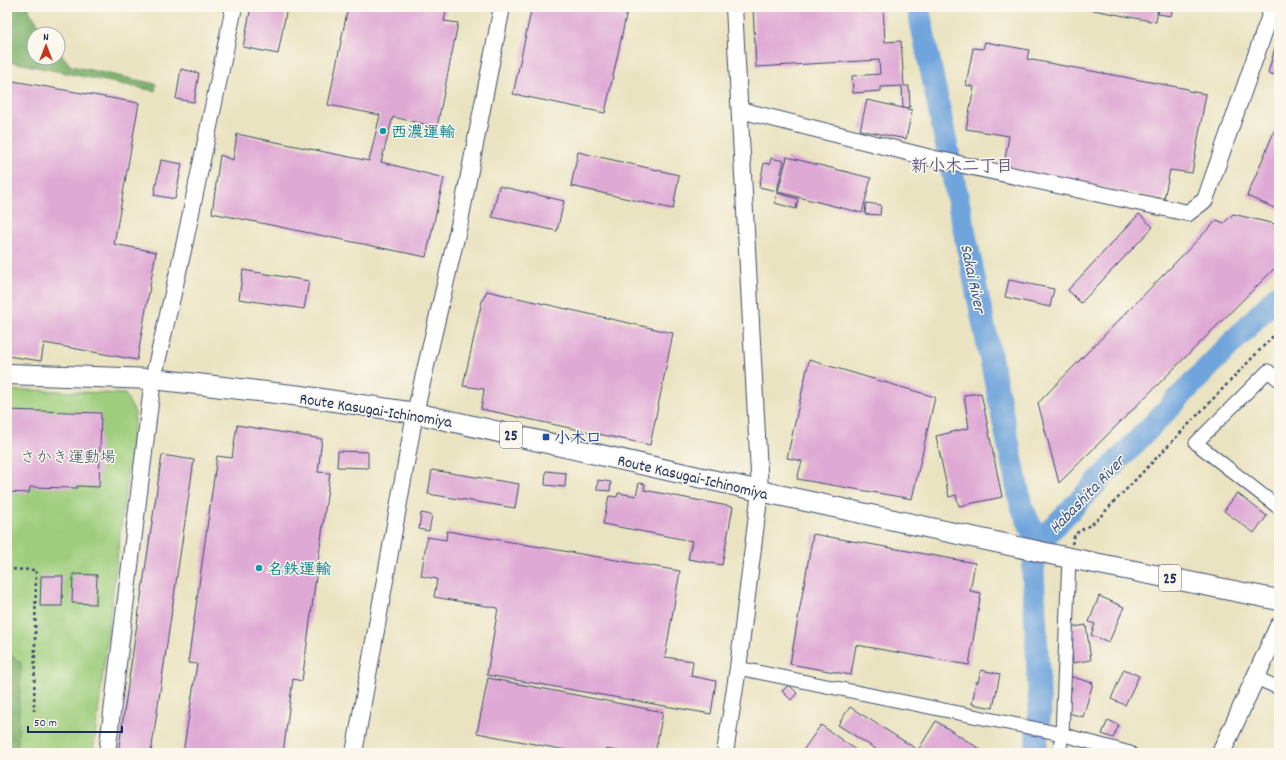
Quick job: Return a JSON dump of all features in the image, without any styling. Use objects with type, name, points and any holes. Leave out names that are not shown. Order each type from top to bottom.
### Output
[{"type":"main road","name":"Route Kasugai-Ichinomiya","points":[[7,374],[153,379],[301,396],[415,413],[1008,545],[1279,600]]},
{"type":"main road","points":[[1221,753],[1279,626]]},
{"type":"street","points":[[106,753],[153,379],[184,246],[234,7]]},
{"type":"street","points":[[354,753],[415,413],[460,221],[502,7]]},
{"type":"street","points":[[725,753],[738,668],[760,491],[734,7]]},
{"type":"street","points":[[740,110],[931,158],[1188,212],[1205,200],[1273,7]]},
{"type":"street","points":[[1279,380],[1268,371],[1196,443],[1279,508]]},
{"type":"street","points":[[1059,753],[1064,557]]},
{"type":"street","points":[[738,668],[1010,723],[1060,734],[1130,753]]},
{"type":"street","points":[[1256,678],[1279,688]]},
{"type":"path","points":[[1064,557],[1075,534],[1095,522],[1279,330]]},
{"type":"path","points":[[7,569],[36,570],[34,711]]},
{"type":"green space","points":[[7,7],[29,7],[29,11],[40,26],[26,26],[26,65],[7,61]]},
{"type":"green space","points":[[66,60],[71,66],[156,84],[155,91],[32,66],[66,66]]},
{"type":"green space","name":"さかき運動場","points":[[29,390],[125,394],[135,413],[93,753],[7,753],[7,391]]},
{"type":"green space","points":[[7,652],[21,663],[17,753],[7,753]]},
{"type":"building","points":[[251,7],[287,7],[278,54],[243,47]]},
{"type":"building","name":"西濃運輸","points":[[348,7],[447,7],[444,21],[458,23],[437,127],[393,117],[381,162],[444,178],[426,257],[212,213],[220,155],[233,160],[237,134],[369,161],[380,115],[328,105]]},
{"type":"building","points":[[532,7],[628,7],[605,113],[513,94]]},
{"type":"building","points":[[753,7],[883,7],[885,42],[901,41],[904,86],[909,86],[910,107],[903,108],[902,86],[881,87],[881,91],[853,93],[852,76],[880,74],[879,60],[756,67]]},
{"type":"building","points":[[1078,7],[1158,7],[1156,22]]},
{"type":"building","points":[[1159,7],[1173,7],[1171,16],[1158,14]]},
{"type":"building","points":[[985,42],[1029,50],[1027,59],[1188,89],[1188,91],[1206,94],[1192,173],[1170,170],[1164,199],[1003,170],[1009,136],[966,129],[974,87],[966,85],[973,48],[983,49]]},
{"type":"building","points":[[1276,44],[1279,45],[1279,76],[1268,73]]},
{"type":"building","points":[[181,69],[199,73],[194,102],[176,99]]},
{"type":"building","points":[[7,80],[139,103],[114,244],[156,252],[137,360],[44,343],[41,361],[7,356]]},
{"type":"building","points":[[867,100],[912,110],[906,139],[860,130]]},
{"type":"building","points":[[1279,120],[1279,210],[1247,196]]},
{"type":"building","points":[[578,152],[679,175],[673,209],[571,186]]},
{"type":"building","points":[[787,157],[871,178],[862,213],[778,192]]},
{"type":"building","points":[[771,158],[784,161],[777,191],[759,187],[764,163],[770,164]]},
{"type":"building","points":[[161,160],[182,164],[175,199],[154,195]]},
{"type":"building","points":[[499,186],[564,201],[557,231],[492,217]]},
{"type":"building","points":[[777,193],[798,199],[796,209],[775,203]]},
{"type":"building","points":[[866,203],[881,205],[880,215],[865,214]]},
{"type":"building","points":[[1139,214],[1153,227],[1081,303],[1068,290]]},
{"type":"building","points":[[1233,214],[1279,225],[1279,264],[1059,483],[1038,403],[1217,220],[1224,223]]},
{"type":"building","points":[[243,270],[309,281],[304,309],[239,299]]},
{"type":"building","points":[[1009,280],[1054,289],[1050,307],[1005,297]]},
{"type":"building","points":[[487,291],[673,333],[650,445],[481,409],[484,389],[463,386],[482,301]]},
{"type":"building","points":[[809,360],[935,397],[912,499],[797,479],[802,461],[787,458]]},
{"type":"building","points":[[981,393],[1002,497],[959,506],[956,495],[949,497],[936,436],[969,428],[964,395]]},
{"type":"building","points":[[7,410],[101,413],[99,487],[30,487],[29,493],[7,492]]},
{"type":"building","name":"名鉄運輸","points":[[237,425],[322,439],[318,472],[330,473],[302,681],[293,679],[283,753],[183,753],[197,664],[188,663],[217,456],[232,458]]},
{"type":"building","points":[[338,451],[368,452],[368,468],[337,467]]},
{"type":"building","points":[[162,455],[194,460],[151,753],[118,753]]},
{"type":"building","points":[[432,470],[519,484],[515,508],[428,494]]},
{"type":"building","points":[[546,471],[566,473],[565,487],[545,485]]},
{"type":"building","points":[[598,480],[611,482],[610,491],[597,490]]},
{"type":"building","points":[[639,483],[645,484],[644,490],[733,507],[722,565],[688,559],[692,541],[603,524],[609,496],[617,497],[618,493],[636,496]]},
{"type":"building","points":[[1237,493],[1267,516],[1254,533],[1224,511]]},
{"type":"building","points":[[421,513],[432,515],[429,531],[419,529]]},
{"type":"building","points":[[447,531],[680,571],[665,657],[693,661],[691,676],[716,681],[711,714],[487,675],[498,608],[434,597],[437,579],[421,576],[427,537],[446,540]]},
{"type":"building","points":[[813,534],[975,563],[970,591],[981,593],[969,665],[856,645],[851,675],[790,664]]},
{"type":"building","points":[[73,574],[97,575],[96,604],[72,603]]},
{"type":"building","points":[[41,576],[63,576],[62,606],[40,606]]},
{"type":"building","points":[[1099,596],[1124,607],[1109,642],[1091,635],[1095,624],[1089,622]]},
{"type":"building","points":[[1086,625],[1091,660],[1073,663],[1068,628]]},
{"type":"building","points":[[1124,669],[1139,676],[1125,705],[1111,699]]},
{"type":"building","points":[[981,670],[1000,674],[993,708],[972,704],[976,682],[978,682]]},
{"type":"building","points":[[1069,676],[1093,683],[1083,717],[1065,712],[1072,687],[1066,685]]},
{"type":"building","points":[[488,678],[663,712],[655,753],[628,753],[606,749],[605,753],[581,753],[477,733]]},
{"type":"building","points":[[789,685],[797,693],[791,700],[782,691]]},
{"type":"building","points":[[850,707],[918,750],[936,721],[986,753],[906,753],[904,751],[903,753],[882,753],[838,725]]},
{"type":"building","points":[[1108,720],[1119,725],[1113,738],[1102,734]]},
{"type":"building","points":[[821,725],[860,753],[801,753]]},
{"type":"waterway","name":"Sakai River","points":[[918,7],[1021,505],[1039,546]]},
{"type":"waterway","name":"Habashita River","points":[[1035,753],[1040,711],[1033,570],[1036,556],[1041,544],[1046,535],[1279,294]]},
{"type":"place","name":"西濃運輸","points":[[383,131]]},
{"type":"place","name":"小木口","points":[[546,437]]},
{"type":"place","name":"名鉄運輸","points":[[259,568]]},
{"type":"district","name":"新小木二丁目","points":[[962,165]]}]
